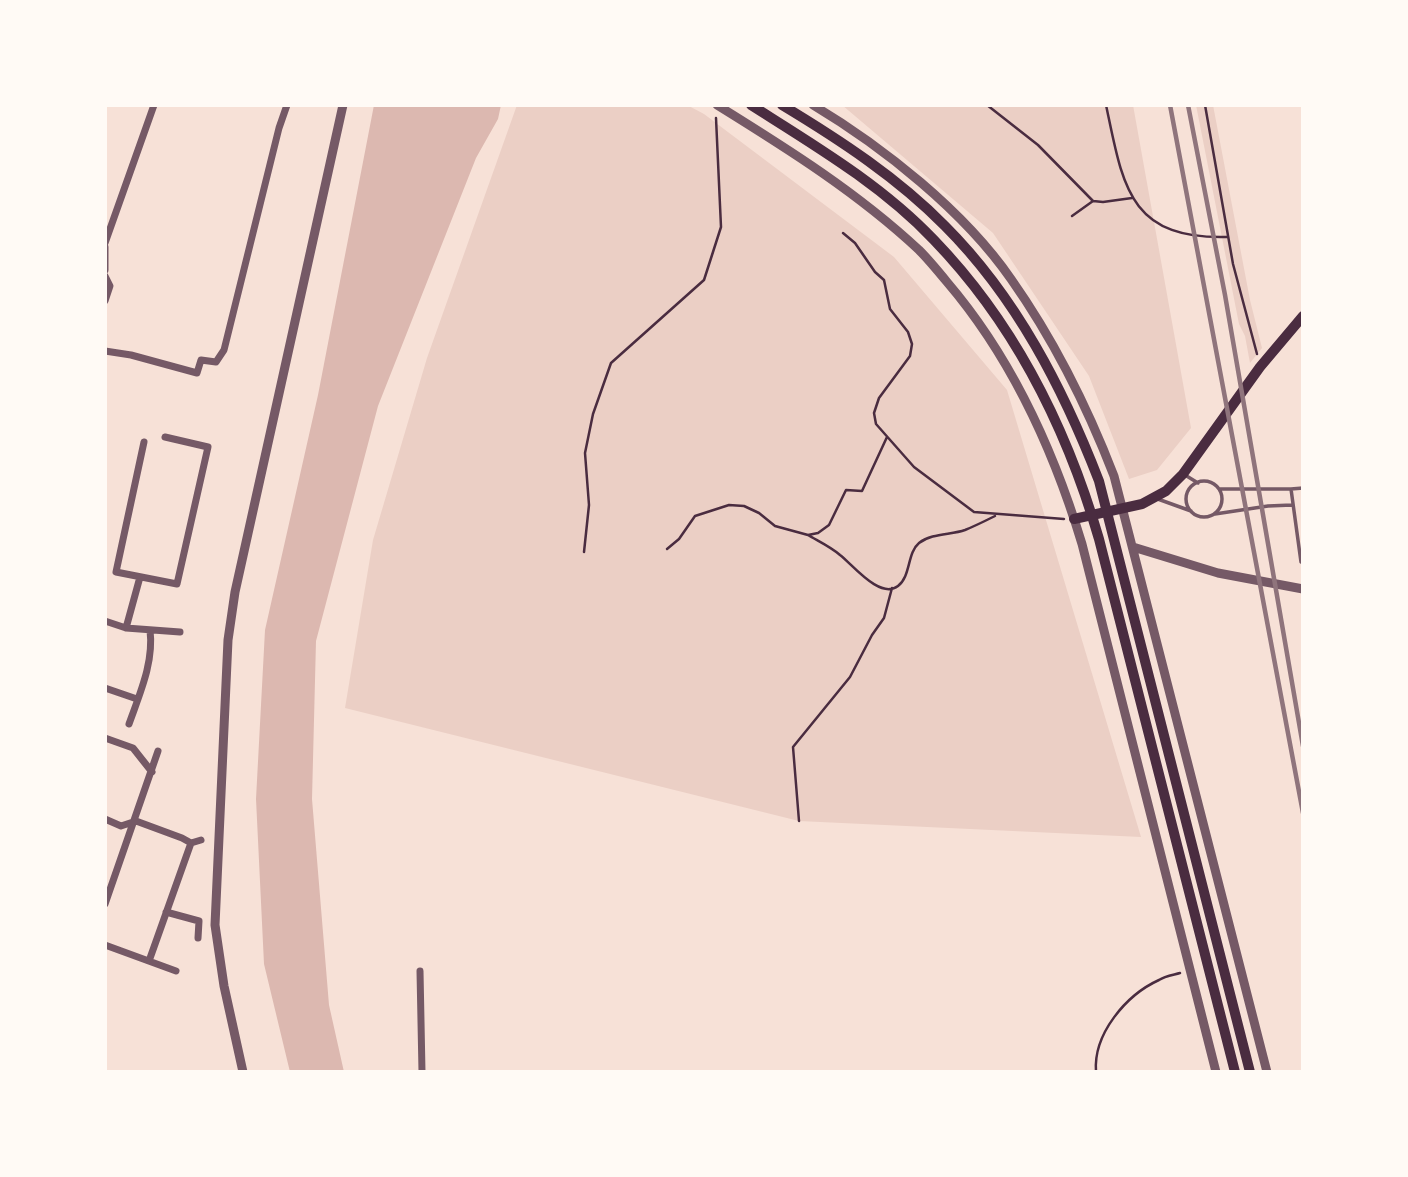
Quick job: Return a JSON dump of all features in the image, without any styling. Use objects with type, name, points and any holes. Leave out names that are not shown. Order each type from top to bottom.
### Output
[{"type":"main road","points":[[751,105],[813,144],[878,191],[933,239],[984,298],[1030,369],[1061,429],[1092,515],[1235,1072]]},
{"type":"main road","points":[[782,105],[888,176],[945,226],[997,286],[1046,362],[1077,424],[1099,481],[1251,1072]]},
{"type":"main road","points":[[1074,519],[1142,504],[1166,491],[1183,474],[1260,367],[1303,316]]},
{"type":"street","points":[[105,271],[105,245],[154,105]]},
{"type":"street","points":[[105,351],[131,355],[197,373],[201,360],[216,362],[223,350],[287,105]]},
{"type":"street","points":[[243,1072],[224,986],[215,925],[228,640],[235,592],[343,105]]},
{"type":"street","points":[[717,105],[803,158],[867,205],[921,252],[970,309],[1015,378],[1066,490],[1216,1072]]},
{"type":"street","points":[[813,105],[908,172],[957,215],[1010,276],[1059,354],[1092,418],[1114,476],[1133,547],[1267,1072]]},
{"type":"street","points":[[105,276],[110,286],[105,301]]},
{"type":"street","points":[[144,442],[116,572],[177,583],[208,447],[165,437]]},
{"type":"street","points":[[1133,547],[1218,573],[1303,589]]},
{"type":"street","points":[[126,628],[140,577]]},
{"type":"street","points":[[105,621],[126,628],[180,632]]},
{"type":"street","points":[[129,724],[152,647],[150,630]]},
{"type":"street","points":[[105,688],[138,699]]},
{"type":"street","points":[[105,738],[133,748],[152,772]]},
{"type":"street","points":[[105,904],[136,821],[158,751]]},
{"type":"street","points":[[105,819],[121,826],[136,821],[191,844]]},
{"type":"street","points":[[149,961],[191,844],[201,840]]},
{"type":"street","points":[[166,912],[199,921],[198,938]]},
{"type":"street","points":[[105,945],[176,971]]},
{"type":"street","points":[[420,971],[422,1072]]},
{"type":"lane","points":[[1183,474],[1199,482],[1210,482],[1219,489],[1222,494],[1221,506],[1213,515]]},
{"type":"lane","points":[[1191,511],[1187,495],[1199,482]]},
{"type":"lane","points":[[1219,489],[1303,488]]},
{"type":"lane","points":[[1291,489],[1303,562]]},
{"type":"lane","points":[[1153,498],[1202,517],[1268,506],[1292,505]]},
{"type":"path","points":[[987,105],[1038,145],[1093,201],[1132,198]]},
{"type":"path","points":[[1106,105],[1121,175],[1139,209],[1162,227],[1204,238],[1229,237]]},
{"type":"path","points":[[1205,105],[1233,264],[1260,367]]},
{"type":"path","points":[[584,552],[589,505],[585,453],[593,414],[611,363],[704,280],[722,228],[716,119]]},
{"type":"path","points":[[1072,216],[1093,201]]},
{"type":"path","points":[[843,233],[863,252],[875,272],[884,280],[890,309],[908,332],[912,344],[910,356],[879,398],[874,413],[876,424],[914,467],[974,512],[1074,519]]},
{"type":"path","points":[[808,535],[818,533],[829,525],[846,489],[862,491],[887,437]]},
{"type":"path","points":[[667,549],[679,539],[695,516],[729,505],[744,506],[759,513],[775,526],[808,535],[841,555],[874,584],[892,588],[898,587],[905,576],[916,545],[927,538],[966,530],[998,515]]},
{"type":"path","points":[[799,821],[793,747],[850,677],[884,618],[892,588]]},
{"type":"path","points":[[1096,1072],[1095,1062],[1108,1025],[1133,997],[1159,979],[1191,970]]},
{"type":"shaded area","points":[[374,105],[501,105],[498,119],[476,158],[378,406],[316,641],[312,799],[329,1005],[344,1072],[290,1072],[264,964],[256,799],[265,630],[318,395]]},
{"type":"shaded area","points":[[517,105],[687,105],[704,114],[894,257],[1007,390],[1141,837],[799,821],[345,708],[373,540],[427,358]]},
{"type":"shaded area","points":[[842,105],[1133,105],[1191,428],[1157,470],[1129,479],[1089,376],[993,233]]},
{"type":"shaded area","points":[[1196,105],[1213,105],[1250,300],[1262,348],[1250,363],[1245,336],[1239,324]]},
{"type":"railway","points":[[1170,105],[1303,813]]},
{"type":"railway","points":[[1188,105],[1225,295],[1303,746]]}]
